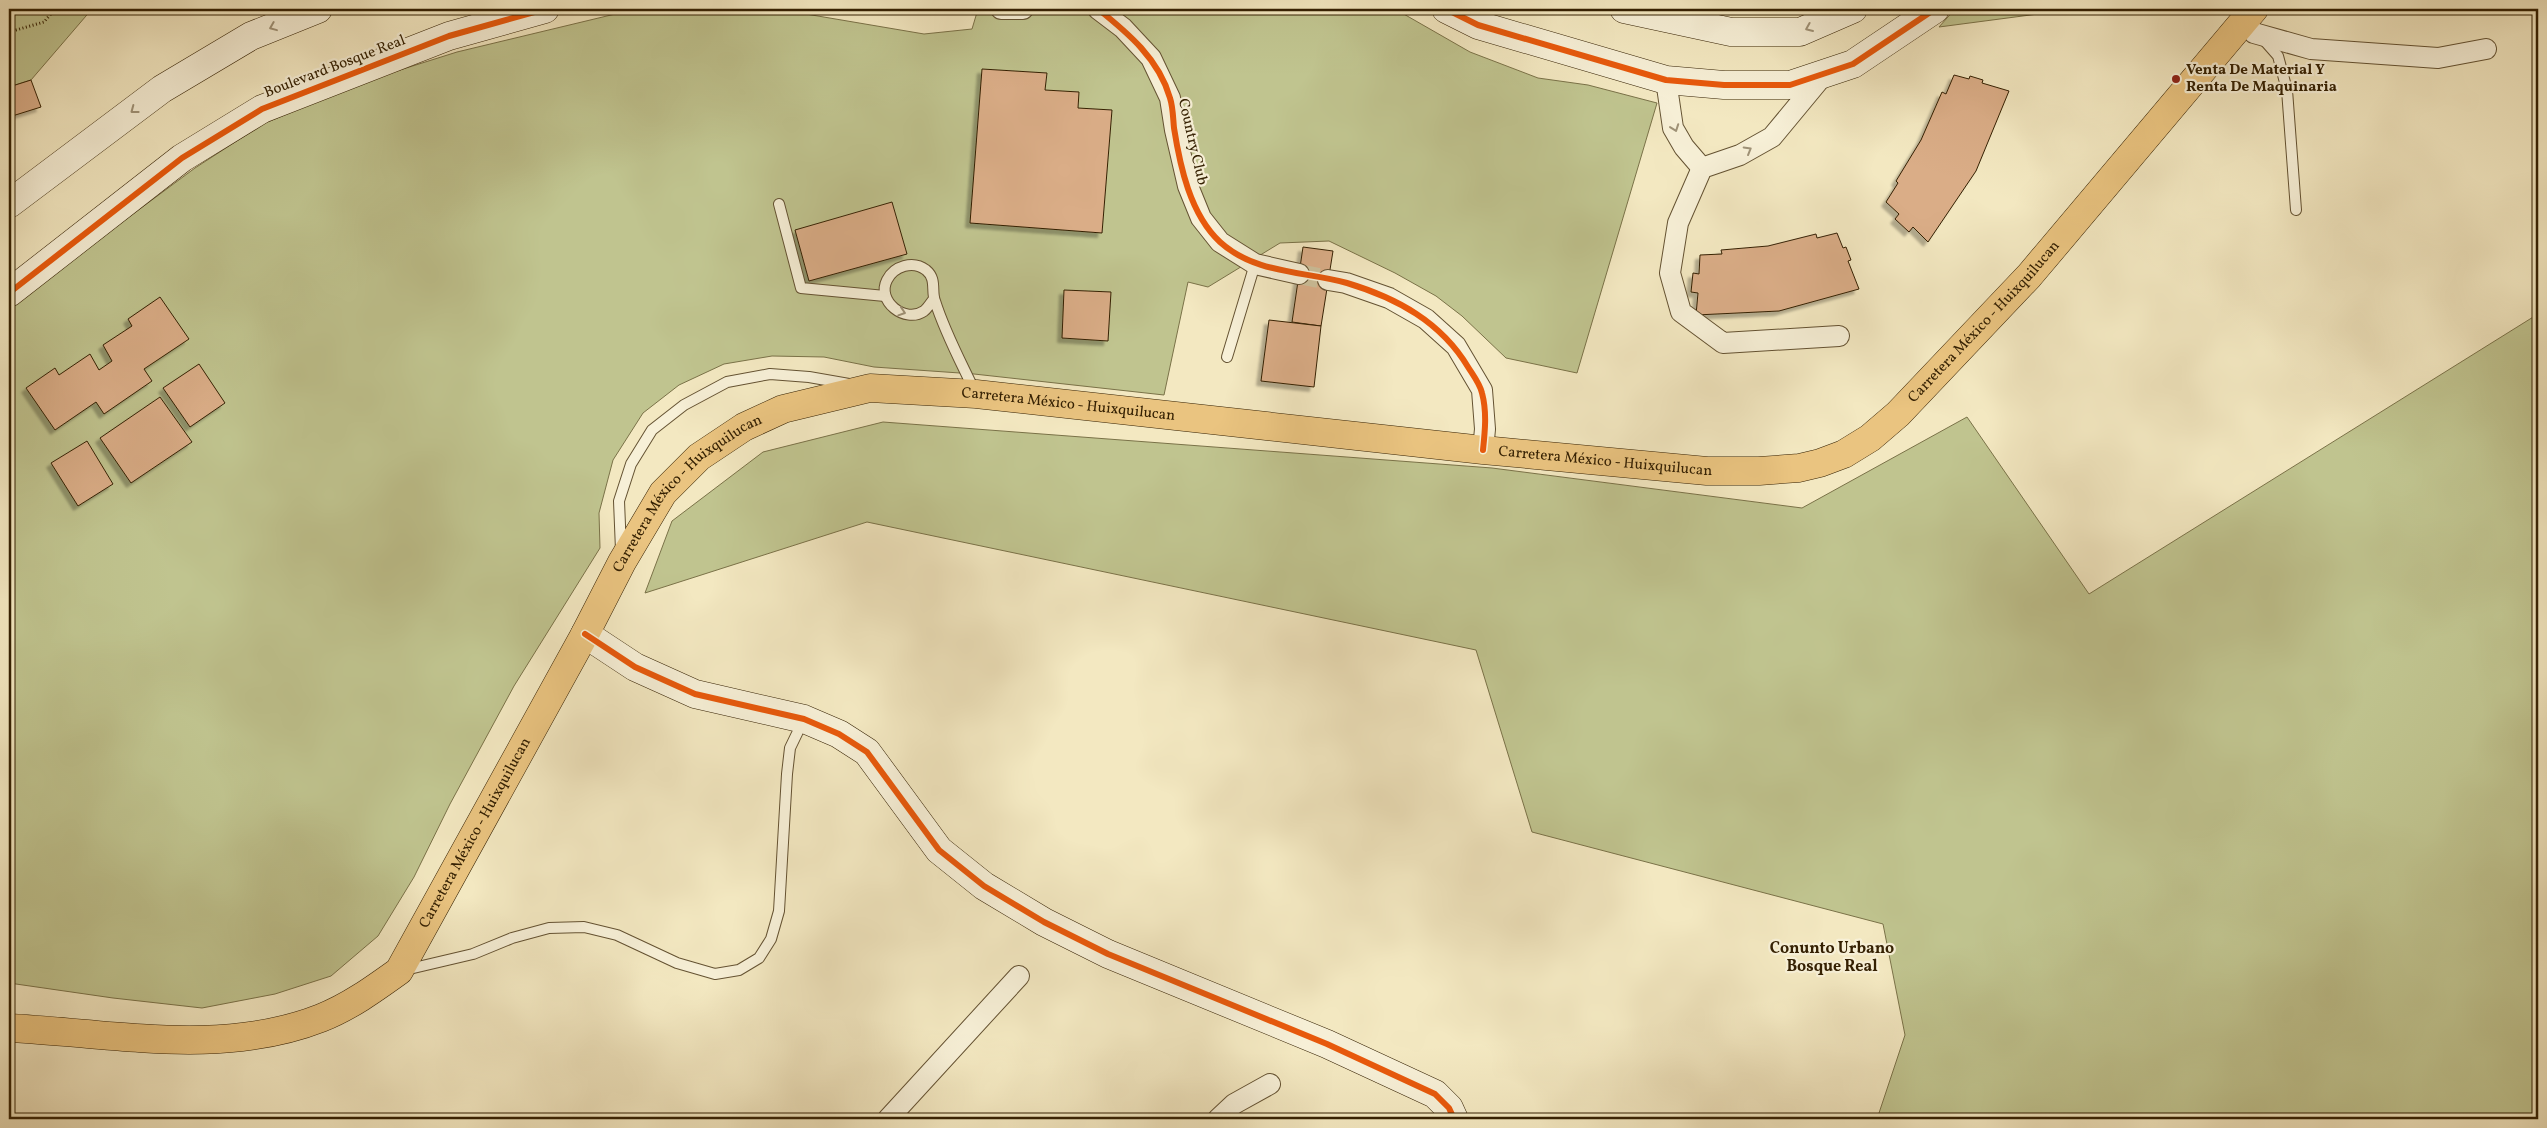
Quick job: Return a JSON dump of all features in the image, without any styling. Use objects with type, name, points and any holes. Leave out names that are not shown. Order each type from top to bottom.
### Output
[{"type":"main road","name":"Carretera México - Huixquilucan","points":[[9,1028],[193,1042],[283,1031],[322,1018],[358,1000],[399,971],[586,634],[622,562],[663,493],[700,457],[744,428],[782,408],[870,388],[976,394],[1483,450],[1715,471],[1759,471],[1799,468],[1844,454],[1870,438],[1898,414],[2029,276],[2249,22]]},
{"type":"street","points":[[9,204],[162,89],[251,36],[318,9]]},
{"type":"street","name":"Boulevard Bosque Real","points":[[9,293],[182,158],[262,109],[449,36],[545,9]]},
{"type":"street","points":[[1001,9],[1023,9]]},
{"type":"street","name":"Country Club","points":[[1098,9],[1123,28],[1151,58],[1170,98],[1175,130],[1188,186],[1201,218],[1220,242],[1254,264],[1299,274]]},
{"type":"street","points":[[1446,9],[1478,25],[1666,80],[1724,85],[1790,85],[1853,64],[1935,9]]},
{"type":"street","points":[[1624,9],[1731,32],[1800,32],[1853,9]]},
{"type":"street","points":[[2249,22],[2321,50],[2438,58],[2486,49]]},
{"type":"street","points":[[1825,73],[1772,137],[1740,155],[1702,168],[1678,223],[1670,273],[1681,312],[1723,343],[1839,336]]},
{"type":"street","points":[[1666,80],[1674,128],[1684,147],[1702,168]]},
{"type":"street","points":[[1328,280],[1346,283],[1389,298],[1426,318],[1456,346],[1482,390],[1485,429],[1483,450]]},
{"type":"street","points":[[586,634],[635,667],[695,694],[804,719],[839,734],[867,752],[939,850],[984,886],[1044,922],[1108,954],[1326,1044],[1435,1094],[1449,1108],[1454,1119]]},
{"type":"street","points":[[888,1119],[1019,976]]},
{"type":"street","points":[[1218,1119],[1234,1104],[1270,1084]]},
{"type":"lane","points":[[2249,22],[2278,56],[2287,90],[2296,210]]},
{"type":"lane","points":[[779,204],[801,288],[885,296]]},
{"type":"lane","points":[[934,299],[924,311],[908,315],[894,309],[885,296],[886,281],[896,268],[911,264],[926,270],[934,283],[934,299],[976,394]]},
{"type":"lane","points":[[1227,357],[1254,264]]},
{"type":"lane","points":[[622,562],[619,501],[631,464],[652,430],[684,405],[727,382],[770,374],[809,377],[870,388]]},
{"type":"lane","points":[[399,971],[473,954],[512,938],[549,928],[584,928],[618,935],[677,963],[715,974],[739,970],[759,958],[771,940],[779,912],[790,748],[804,719]]},
{"type":"path","points":[[9,32],[44,22],[56,9]]},
{"type":"green space","points":[[9,9],[92,9],[31,80],[9,87]]},
{"type":"green space","points":[[636,9],[758,9],[806,14],[924,34],[972,29],[978,9],[1395,9],[1470,52],[1538,78],[1588,85],[1657,103],[1577,373],[1506,358],[1462,316],[1436,296],[1395,273],[1329,241],[1280,243],[1208,287],[1188,282],[1164,395],[974,374],[874,367],[824,357],[772,356],[724,364],[679,385],[643,413],[613,460],[599,513],[600,548],[514,686],[450,804],[414,877],[378,936],[331,976],[275,994],[202,1008],[113,998],[9,983],[9,306],[195,168],[263,124],[365,81],[457,52]]},
{"type":"green space","points":[[1955,9],[2076,9],[1939,27]]},
{"type":"green space","points":[[2538,314],[2538,1119],[1877,1119],[1905,1035],[1883,924],[1532,832],[1476,650],[867,522],[645,593],[672,521],[763,452],[883,422],[1492,468],[1802,508],[1967,417],[2089,594]]},
{"type":"building","points":[[982,69],[1047,73],[1045,90],[1079,92],[1078,108],[1112,110],[1102,233],[970,223]]},
{"type":"building","points":[[1954,75],[1969,79],[1970,76],[1983,80],[1982,83],[2009,91],[1976,171],[1928,242],[1913,227],[1909,232],[1895,219],[1899,214],[1886,202],[1898,183],[1896,181],[1921,140],[1942,92],[1946,94]]},
{"type":"building","points":[[31,80],[41,107],[9,117],[9,87]]},
{"type":"building","points":[[892,202],[907,254],[809,281],[795,230]]},
{"type":"building","points":[[1837,233],[1843,248],[1846,247],[1851,260],[1848,261],[1859,289],[1779,311],[1696,315],[1698,293],[1691,292],[1693,273],[1699,274],[1700,255],[1722,254],[1721,250],[1768,246],[1816,234],[1817,238]]},
{"type":"building","points":[[1303,247],[1333,251],[1321,326],[1292,322]]},
{"type":"building","points":[[1064,290],[1111,292],[1108,341],[1062,338]]},
{"type":"building","points":[[160,297],[189,339],[144,369],[152,381],[104,414],[96,402],[55,430],[26,388],[55,368],[59,375],[90,354],[99,370],[112,361],[103,345],[132,326],[128,319]]},
{"type":"building","points":[[1269,320],[1321,326],[1314,387],[1261,381]]},
{"type":"building","points":[[199,364],[225,403],[190,427],[163,388]]},
{"type":"building","points":[[160,397],[192,442],[131,483],[100,438]]},
{"type":"building","points":[[87,441],[113,484],[78,506],[51,463]]},
{"type":"tunnel","points":[[1299,274],[1328,280]]},
{"type":"cycle path","points":[[9,293],[182,158],[262,109],[449,36],[545,9]]},
{"type":"cycle path","points":[[1098,9],[1141,48],[1165,84],[1172,105],[1176,143],[1183,173],[1194,204],[1210,231],[1220,242],[1249,260],[1264,266],[1331,279],[1365,289],[1400,304],[1431,325],[1457,351],[1480,386],[1485,414],[1483,450]]},
{"type":"cycle path","points":[[1446,9],[1478,25],[1666,80],[1724,85],[1790,85],[1853,64],[1935,9]]},
{"type":"cycle path","points":[[585,634],[635,667],[695,694],[804,719],[839,734],[867,752],[939,850],[984,886],[1044,922],[1108,954],[1327,1044],[1435,1094],[1449,1108],[1454,1119]]},
{"type":"place","name":"Venta De Material Y Renta De Maquinaria","points":[[2176,79]]},
{"type":"district","name":"Conunto Urbano Bosque Real","points":[[1832,958]]}]
